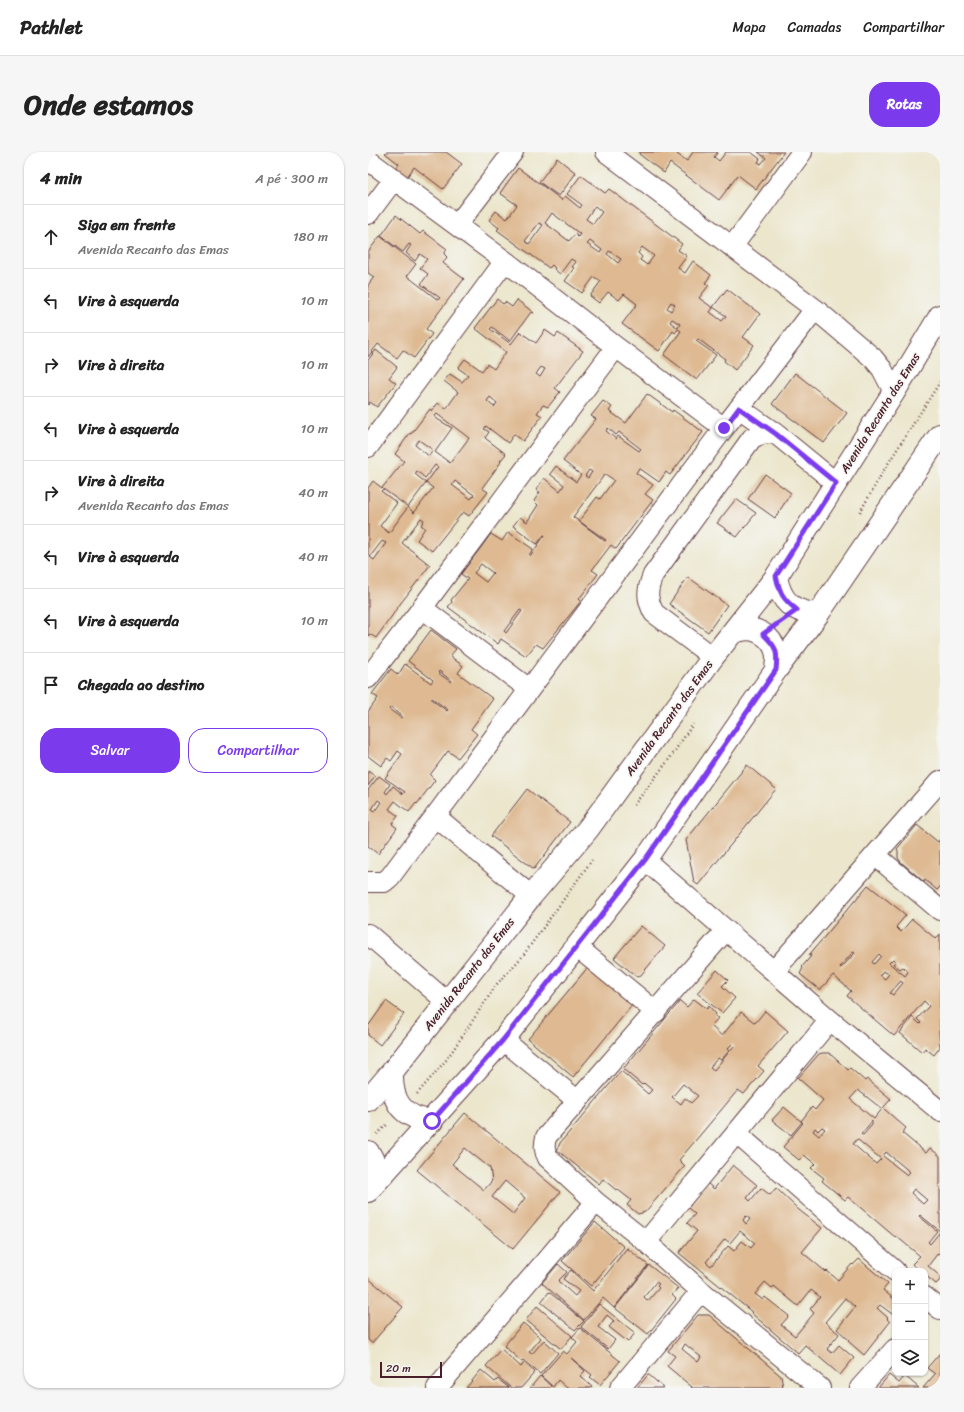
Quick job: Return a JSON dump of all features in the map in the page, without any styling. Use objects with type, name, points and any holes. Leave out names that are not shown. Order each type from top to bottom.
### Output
[{"type":"main road","name":"Avenida Recanto das Emas","points":[[368,1100],[392,1072],[531,896],[588,829],[713,657],[776,576],[894,392],[940,316]]},
{"type":"main road","points":[[371,1188],[503,1040],[645,860],[776,670],[818,614],[940,434]]},
{"type":"main road","points":[[776,576],[779,590],[786,601],[797,610],[808,614],[818,614]]},
{"type":"main road","points":[[732,633],[743,629],[754,630],[763,634],[773,644],[777,657],[776,670]]},
{"type":"main road","points":[[392,1072],[392,1086],[395,1099],[404,1110],[412,1116],[422,1120],[432,1121]]},
{"type":"main road","points":[[371,1145],[372,1157],[376,1171],[371,1188]]},
{"type":"street","points":[[457,225],[513,152]]},
{"type":"street","points":[[606,152],[815,309],[873,358],[885,373],[894,392]]},
{"type":"street","points":[[732,247],[802,152]]},
{"type":"street","points":[[368,160],[505,261],[724,428]]},
{"type":"street","points":[[368,214],[394,179]]},
{"type":"street","points":[[368,447],[505,261]]},
{"type":"street","points":[[368,882],[384,882],[390,877],[724,428],[815,309]]},
{"type":"street","points":[[368,678],[422,608],[616,347]]},
{"type":"street","points":[[873,358],[898,365],[910,365]]},
{"type":"street","points":[[739,408],[776,434],[836,483]]},
{"type":"street","points":[[713,657],[654,613],[649,604],[648,594],[650,584],[653,575],[752,438],[760,434],[776,434]]},
{"type":"street","points":[[422,608],[529,689]]},
{"type":"street","points":[[774,971],[874,854],[940,781]]},
{"type":"street","points":[[435,816],[531,896]]},
{"type":"street","points":[[874,854],[940,910]]},
{"type":"street","points":[[645,860],[830,1020],[940,1111]]},
{"type":"street","points":[[726,930],[546,1137],[544,1148],[548,1158],[596,1202],[646,1242],[812,1386]]},
{"type":"street","points":[[368,934],[447,1002]]},
{"type":"street","points":[[576,947],[656,1012]]},
{"type":"street","points":[[646,1242],[830,1020]]},
{"type":"street","points":[[503,1040],[578,1101]]},
{"type":"street","points":[[736,1133],[892,1268]]},
{"type":"street","points":[[436,1388],[596,1202]]},
{"type":"street","points":[[620,1388],[701,1291]]},
{"type":"street","points":[[860,1388],[892,1351]]},
{"type":"path","points":[[858,516],[884,470],[940,382]]},
{"type":"path","points":[[633,807],[670,758],[696,719]]},
{"type":"path","points":[[371,1145],[404,1110],[447,1059],[497,984],[522,957],[595,856]]},
{"type":"building","points":[[446,152],[462,164],[443,189],[414,167],[407,177],[396,168],[399,164],[385,153]]},
{"type":"building","points":[[640,152],[679,152],[677,154],[687,161],[693,152],[718,152],[714,157],[719,161],[726,152],[751,152],[760,159],[758,162],[761,164],[766,158],[758,152],[784,152],[756,189],[738,175],[719,200],[670,163],[664,173],[639,154]]},
{"type":"building","points":[[557,158],[576,173],[559,196],[539,182]]},
{"type":"building","points":[[518,168],[562,200],[565,196],[580,208],[582,205],[567,194],[581,175],[605,193],[609,189],[682,244],[678,250],[687,256],[678,268],[685,273],[693,261],[711,275],[705,283],[709,285],[699,298],[713,308],[710,312],[722,321],[726,316],[713,307],[727,289],[760,314],[743,337],[754,345],[735,370],[724,361],[725,359],[698,339],[696,341],[716,355],[697,380],[664,355],[681,331],[678,329],[675,333],[673,331],[659,351],[622,324],[637,304],[624,294],[619,300],[608,292],[599,303],[590,296],[601,281],[594,277],[582,293],[565,281],[574,268],[572,267],[576,262],[571,259],[560,274],[552,265],[549,268],[497,230],[499,228],[489,220],[496,211],[507,219],[517,205],[500,193]],"holes":[[[595,206],[602,212],[593,224],[586,219]],[[552,213],[580,234],[578,237],[575,234],[569,241],[545,223]],[[539,223],[543,225],[529,244],[525,241]],[[590,241],[602,250],[600,253],[587,244]],[[642,247],[654,256],[647,265],[640,260],[642,257],[638,253]],[[609,251],[621,259],[618,263],[607,254]],[[671,302],[675,305],[671,311],[667,308]],[[672,319],[680,324],[678,328],[670,322]]]},
{"type":"building","points":[[396,215],[420,234],[423,231],[447,249],[444,254],[447,257],[443,263],[464,279],[426,329],[432,334],[414,358],[403,350],[397,358],[378,344],[368,357],[368,285],[374,277],[368,273],[368,252],[380,236],[416,264],[407,276],[438,300],[440,298],[421,284],[428,274],[420,268],[427,259],[420,254],[415,261],[406,253],[411,245],[409,244],[403,252],[381,236]]},
{"type":"building","points":[[497,299],[503,304],[505,302],[512,307],[517,300],[534,313],[531,312],[510,341],[492,327],[490,329],[511,344],[520,332],[536,343],[545,330],[555,337],[558,333],[583,351],[555,388],[560,392],[548,407],[543,405],[537,413],[542,416],[523,441],[514,434],[508,443],[486,426],[484,429],[489,432],[485,438],[506,454],[482,488],[488,492],[469,516],[463,512],[432,551],[417,540],[425,528],[421,525],[424,520],[421,518],[402,543],[430,565],[376,638],[370,634],[368,636],[368,488],[373,481],[382,488],[404,461],[395,454],[430,409],[432,411],[438,403],[446,409],[458,392],[444,381],[450,374],[462,382],[468,375],[458,368],[465,359],[482,371],[487,364],[494,369],[506,352],[475,328]],"holes":[[[541,367],[545,369],[540,377],[536,374]],[[490,397],[497,403],[494,407],[487,401]],[[437,414],[469,438],[450,463],[435,452],[452,428],[437,419],[435,416]],[[419,440],[433,450],[429,456],[415,445]],[[435,465],[438,467],[426,483],[415,474],[417,471],[425,478]],[[455,481],[474,495],[471,499],[452,485]],[[426,483],[433,488],[414,513],[408,507]],[[383,489],[408,507],[389,533],[380,526],[397,503],[381,491]],[[382,541],[386,543],[374,560],[370,557]]]},
{"type":"building","points":[[376,350],[397,367],[389,378],[396,383],[377,407],[370,402],[368,405],[368,360]]},
{"type":"building","points":[[795,373],[847,413],[824,443],[772,404]]},
{"type":"building","points":[[647,394],[672,412],[673,410],[703,432],[670,475],[666,472],[659,482],[639,468],[636,473],[653,485],[645,494],[653,500],[616,549],[611,545],[592,570],[598,574],[579,599],[581,601],[543,648],[536,644],[526,656],[501,639],[498,644],[448,607],[452,602],[451,600],[468,579],[461,574],[491,534],[502,541],[508,532],[533,549],[529,555],[530,556],[545,535],[537,544],[513,526],[520,517],[527,522],[538,505],[534,501],[540,492],[536,490],[544,478],[560,491],[564,485],[550,474],[556,466],[576,482],[581,475],[563,461],[596,419],[591,416],[603,401],[612,407],[609,411],[626,423]],"holes":[[[608,428],[616,435],[619,432],[641,449],[639,451],[618,436],[616,439],[606,431]],[[589,470],[592,472],[588,478],[585,476]],[[605,474],[614,480],[600,499],[597,497],[579,521],[606,540],[605,541],[573,517]],[[481,564],[493,573],[486,582],[474,573]],[[520,610],[522,611],[506,633],[504,631]]]},
{"type":"building","points":[[765,474],[791,493],[775,518],[748,499]]},
{"type":"building","points":[[736,499],[756,513],[737,537],[717,523]]},
{"type":"building","points":[[688,577],[727,605],[708,632],[669,604]]},
{"type":"building","points":[[431,630],[456,649],[450,656],[463,666],[458,673],[493,699],[471,729],[477,734],[458,758],[448,751],[430,775],[435,780],[417,804],[416,803],[409,812],[395,801],[389,809],[398,816],[392,824],[397,828],[378,854],[368,846],[368,790],[379,776],[390,784],[385,792],[387,794],[393,786],[403,794],[405,792],[385,778],[402,754],[398,751],[391,761],[387,758],[381,766],[368,756],[368,712],[378,698],[372,694],[391,669],[398,675],[405,664],[431,683],[433,680],[408,661]],"holes":[[[439,671],[452,681],[451,682],[438,673]],[[432,698],[448,710],[447,711],[432,700]],[[391,707],[402,716],[401,718],[389,709]],[[378,800],[381,802],[375,811],[372,809]]]},
{"type":"building","points":[[747,765],[776,789],[698,885],[694,882],[686,840]]},
{"type":"building","points":[[368,771],[375,776],[368,786]]},
{"type":"building","points":[[527,789],[570,822],[534,869],[491,836]]},
{"type":"building","points":[[917,825],[938,842],[940,839],[940,887],[937,890],[925,880],[924,882],[898,858],[897,849]]},
{"type":"building","points":[[868,885],[906,915],[896,927],[901,932],[912,919],[936,939],[940,934],[940,1047],[934,1055],[925,1048],[922,1052],[900,1033],[912,1017],[920,1024],[921,1023],[917,1019],[929,1006],[924,1001],[894,1036],[847,996],[851,991],[833,975],[820,990],[800,974],[803,968],[802,967],[811,956],[809,955]],"holes":[[[853,952],[855,953],[841,968],[840,967]],[[879,954],[881,956],[874,964],[872,962]],[[893,959],[896,961],[893,964],[900,969],[903,967],[908,972],[905,976],[889,963]],[[883,971],[889,974],[885,979],[880,975]],[[901,981],[903,983],[893,995],[890,993]]]},
{"type":"building","points":[[641,926],[665,946],[641,975],[637,977],[614,958]]},
{"type":"building","points":[[589,966],[634,1003],[573,1077],[528,1039]]},
{"type":"building","points":[[717,970],[728,980],[722,986],[735,998],[722,1013],[697,993]]},
{"type":"building","points":[[694,999],[707,1009],[709,1006],[718,1018],[711,1026],[722,1036],[741,1012],[755,1023],[765,1011],[788,1031],[758,1066],[764,1071],[744,1094],[738,1090],[679,1160],[685,1166],[645,1212],[638,1214],[627,1205],[631,1200],[603,1179],[599,1184],[557,1150],[560,1143],[621,1071],[648,1094],[652,1090],[644,1083],[642,1085],[623,1069],[680,1001],[687,1007]],"holes":[[[732,1044],[734,1046],[714,1070],[710,1067],[718,1058],[721,1060],[730,1050],[728,1048]],[[683,1084],[698,1096],[691,1103],[685,1098],[681,1104],[672,1097]]]},
{"type":"building","points":[[386,1001],[404,1014],[380,1045],[368,1035],[368,1024],[369,1025]]},
{"type":"building","points":[[829,1053],[848,1070],[850,1068],[865,1081],[867,1079],[891,1099],[883,1108],[906,1128],[902,1133],[926,1153],[930,1148],[940,1156],[940,1184],[938,1186],[940,1187],[940,1231],[920,1215],[919,1216],[937,1231],[928,1242],[930,1244],[940,1232],[940,1254],[938,1253],[928,1266],[940,1276],[940,1280],[936,1284],[928,1277],[928,1268],[917,1268],[912,1264],[920,1256],[848,1197],[845,1200],[822,1181],[824,1178],[811,1168],[815,1164],[804,1155],[799,1160],[783,1147],[803,1123],[801,1121],[812,1107],[815,1110],[823,1100],[798,1078],[819,1054]],"holes":[[[858,1090],[882,1109],[874,1119],[850,1099]],[[872,1121],[872,1125],[863,1135],[861,1134]],[[822,1127],[825,1129],[819,1136],[813,1131],[815,1128],[818,1131]],[[857,1139],[881,1159],[876,1164],[853,1144]],[[886,1152],[910,1172],[907,1175],[883,1156]],[[914,1189],[927,1200],[923,1204],[911,1193]]]},
{"type":"building","points":[[784,1107],[802,1122],[791,1135],[772,1120]]},
{"type":"building","points":[[465,1113],[560,1192],[513,1249],[417,1170]],"holes":[[[465,1148],[490,1168],[492,1181],[484,1190],[452,1164]],[[505,1181],[525,1198],[513,1214],[492,1197]]]},
{"type":"building","points":[[733,1165],[757,1185],[747,1198],[750,1201],[761,1188],[770,1195],[776,1188],[799,1210],[822,1228],[802,1252],[838,1280],[852,1264],[853,1265],[859,1259],[888,1284],[883,1290],[892,1298],[892,1314],[880,1305],[877,1308],[888,1318],[887,1319],[890,1322],[864,1355],[837,1329],[855,1307],[845,1298],[825,1322],[839,1334],[827,1349],[832,1353],[839,1345],[854,1358],[840,1375],[805,1345],[798,1353],[751,1313],[752,1312],[679,1253],[697,1231],[687,1223],[695,1214],[688,1208],[707,1183],[714,1189]],"holes":[[[746,1216],[750,1219],[746,1224],[743,1220]],[[740,1231],[755,1243],[751,1248],[742,1241],[734,1251],[728,1246],[711,1266],[706,1262],[725,1239],[730,1243]],[[765,1282],[772,1288],[774,1286],[798,1306],[811,1290],[820,1297],[810,1309],[814,1313],[795,1336],[781,1325],[789,1316],[765,1297],[763,1300],[755,1294]]]},
{"type":"building","points":[[595,1222],[624,1247],[591,1286],[562,1261]]},
{"type":"building","points":[[627,1248],[648,1265],[614,1308],[603,1298],[584,1320],[542,1283],[558,1264],[567,1272],[558,1281],[575,1296],[579,1291],[563,1279],[571,1270],[593,1291]]},
{"type":"building","points":[[649,1265],[678,1288],[672,1295],[676,1299],[648,1334],[615,1308]],"holes":[[[656,1282],[659,1284],[657,1286],[659,1288],[648,1301],[644,1297]]]},
{"type":"building","points":[[368,1278],[403,1307],[372,1343],[368,1340]]},
{"type":"building","points":[[549,1292],[584,1321],[575,1330],[541,1302]]},
{"type":"building","points":[[599,1304],[635,1333],[628,1342],[609,1327],[614,1321],[607,1315],[598,1327],[615,1340],[608,1349],[581,1327]]},
{"type":"building","points":[[537,1306],[572,1336],[561,1349],[526,1320]]},
{"type":"building","points":[[698,1315],[709,1315],[781,1376],[783,1387],[691,1388],[692,1387],[667,1366],[675,1356],[668,1351]],"holes":[[[685,1344],[701,1357],[698,1362],[682,1349]]]},
{"type":"building","points":[[523,1323],[541,1338],[529,1352],[532,1354],[544,1340],[558,1353],[540,1374],[523,1360],[522,1362],[504,1346]]},
{"type":"building","points":[[580,1328],[620,1361],[600,1385],[590,1377],[592,1375],[571,1358],[585,1371],[580,1376],[592,1387],[567,1388],[558,1380],[553,1387],[541,1376],[563,1351],[567,1354],[577,1342],[572,1337]]},
{"type":"building","points":[[501,1349],[521,1367],[524,1363],[535,1372],[521,1388],[511,1388],[486,1366]]},
{"type":"building","points":[[940,1353],[940,1388],[923,1388],[935,1374],[928,1369]]},
{"type":"building","points":[[481,1370],[495,1382],[498,1379],[509,1388],[466,1388]]},
{"type":"building","points":[[649,1375],[664,1388],[637,1388]]},
{"type":"building","points":[[889,1375],[899,1383],[905,1376],[919,1388],[878,1388]]},
{"type":"building","points":[[540,1376],[551,1386],[549,1388],[530,1388]]},
{"type":"route","points":[[432,1121],[503,1040],[645,860],[776,670],[777,657],[773,644],[763,634],[797,610],[786,601],[779,590],[776,576],[836,483],[776,434],[739,408],[724,428]]}]
